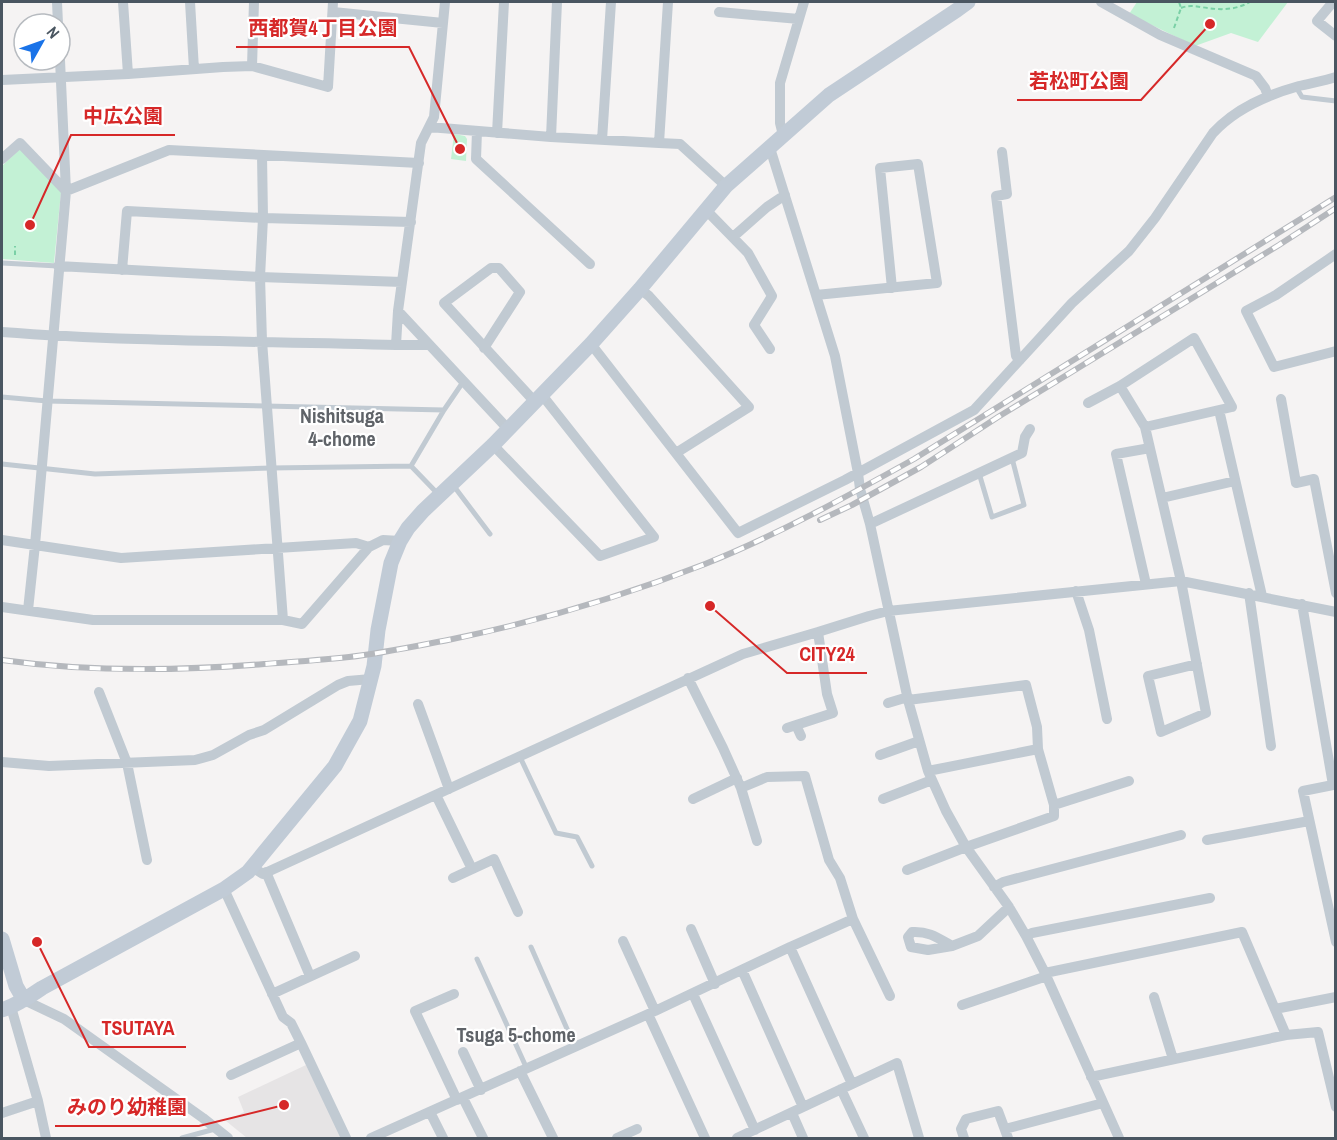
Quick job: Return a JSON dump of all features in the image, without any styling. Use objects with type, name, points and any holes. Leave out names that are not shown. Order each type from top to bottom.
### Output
[{"type":"street","points":[[123,2],[128,74]]},
{"type":"street","points":[[190,2],[194,69]]},
{"type":"street","points":[[252,66],[254,2]]},
{"type":"street","points":[[396,345],[398,311],[421,143],[434,117],[444,2]]},
{"type":"street","points":[[497,133],[504,2]]},
{"type":"street","points":[[551,137],[557,2]]},
{"type":"street","points":[[602,140],[611,2]]},
{"type":"street","points":[[659,143],[668,2]]},
{"type":"street","points":[[784,134],[780,123],[780,83],[804,2]]},
{"type":"street","points":[[259,870],[335,766],[360,721],[375,660],[378,630],[391,563],[408,528],[591,344],[726,186],[829,95],[968,2]]},
{"type":"street","points":[[1101,2],[1160,35],[1256,76],[1266,88],[1268,96]]},
{"type":"street","points":[[1333,2],[1317,21],[1335,36]]},
{"type":"street","points":[[2,80],[252,66],[328,87],[333,7],[443,23]]},
{"type":"street","points":[[719,12],[799,19]]},
{"type":"street","points":[[28,610],[66,191],[60,72]]},
{"type":"street","points":[[591,344],[738,534],[858,473],[974,410],[1072,303],[1129,251],[1155,218],[1213,132],[1236,112],[1268,96],[1335,77]]},
{"type":"street","points":[[429,128],[680,144],[726,186]]},
{"type":"street","points":[[477,132],[476,159],[590,264]]},
{"type":"street","points":[[2,159],[20,143],[66,191]]},
{"type":"street","points":[[770,148],[835,356],[860,489],[870,524],[908,698],[930,775],[966,847],[1009,907],[1026,936],[1046,975],[1119,1138]]},
{"type":"street","points":[[66,191],[169,150],[419,163]]},
{"type":"street","points":[[1002,152],[1007,194],[996,196],[1016,356],[1020,360]]},
{"type":"street","points":[[262,155],[263,218],[260,277],[262,341],[283,620]]},
{"type":"street","points":[[816,295],[937,284],[918,164],[880,168],[892,288]]},
{"type":"street","points":[[733,237],[767,207],[785,195]]},
{"type":"street","points":[[706,210],[748,253],[772,296],[754,325],[770,349]]},
{"type":"street","points":[[122,270],[127,211],[411,222]]},
{"type":"street","points":[[1335,254],[1276,295],[1246,311],[1274,367],[1335,351]]},
{"type":"street","points":[[58,266],[402,282]]},
{"type":"street","points":[[484,348],[520,292],[499,268],[491,268],[444,303],[484,348],[539,398],[654,537],[600,556],[493,444]]},
{"type":"street","points":[[640,289],[649,296],[749,407],[676,453]]},
{"type":"street","points":[[398,311],[508,429]]},
{"type":"street","points":[[2,332],[151,340],[429,345]]},
{"type":"street","points":[[1088,403],[1120,386],[1194,338],[1233,407],[1145,427]]},
{"type":"street","points":[[1120,386],[1145,427],[1181,581],[1197,664],[1206,713],[1161,732],[1148,676],[1197,664]]},
{"type":"street","points":[[1281,399],[1296,483],[1314,479],[1335,593]]},
{"type":"street","points":[[1219,410],[1262,596]]},
{"type":"street","points":[[870,524],[1022,453],[1025,437],[1030,429]]},
{"type":"street","points":[[1146,584],[1116,454],[1150,448]]},
{"type":"street","points":[[1162,498],[1235,481]]},
{"type":"street","points":[[2,540],[121,558],[356,543],[369,547]]},
{"type":"street","points":[[2,607],[93,620],[283,620],[302,624],[369,547],[383,540],[400,541]]},
{"type":"street","points":[[12,1006],[225,890],[248,872],[259,870],[436,795],[743,654],[869,616],[888,612],[1181,581],[1335,612]]},
{"type":"street","points":[[1076,591],[1089,630],[1107,719]]},
{"type":"street","points":[[1249,593],[1271,746]]},
{"type":"street","points":[[1302,604],[1334,785],[1303,791],[1335,942]]},
{"type":"street","points":[[801,736],[792,726],[833,713],[827,694],[818,632]]},
{"type":"street","points":[[688,678],[739,783],[757,841]]},
{"type":"street","points":[[2,762],[49,766],[195,760],[264,730],[338,685],[348,681],[371,679]]},
{"type":"street","points":[[888,703],[908,698],[1026,685],[1036,727],[1038,749],[1054,805],[1054,816],[908,870]]},
{"type":"street","points":[[99,692],[127,763],[147,860]]},
{"type":"street","points":[[418,704],[449,789]]},
{"type":"street","points":[[880,755],[919,741]]},
{"type":"street","points":[[883,799],[930,775],[1038,749]]},
{"type":"street","points":[[693,799],[739,783],[767,777],[806,776],[829,860],[840,878],[853,919],[890,996]]},
{"type":"street","points":[[1054,805],[1129,781]]},
{"type":"street","points":[[436,795],[472,869]]},
{"type":"street","points":[[1207,840],[1309,821]]},
{"type":"street","points":[[994,887],[1003,882],[1181,835]]},
{"type":"street","points":[[453,878],[494,859],[518,912]]},
{"type":"street","points":[[259,870],[310,976]]},
{"type":"street","points":[[225,890],[283,1017],[291,1023],[301,1042],[346,1138]]},
{"type":"street","points":[[1026,936],[1210,898]]},
{"type":"street","points":[[952,946],[978,936],[1009,907]]},
{"type":"street","points":[[371,1138],[652,1013],[853,919]]},
{"type":"street","points":[[691,929],[715,984]]},
{"type":"street","points":[[962,1005],[1046,975],[1242,932],[1287,1035]]},
{"type":"street","points":[[2,939],[16,986],[12,1006],[46,1138]]},
{"type":"street","points":[[623,941],[705,1138]]},
{"type":"street","points":[[790,947],[852,1084]]},
{"type":"street","points":[[272,994],[355,956]]},
{"type":"street","points":[[742,970],[803,1107]]},
{"type":"street","points":[[447,993],[415,1011],[460,1099],[483,1138]]},
{"type":"street","points":[[693,994],[755,1130]]},
{"type":"street","points":[[1154,997],[1173,1059]]},
{"type":"street","points":[[1275,1010],[1335,997]]},
{"type":"street","points":[[12,1006],[64,1019],[228,1138]]},
{"type":"street","points":[[1091,1077],[1287,1035],[1318,1032],[1335,1107]]},
{"type":"street","points":[[231,1075],[301,1042]]},
{"type":"street","points":[[463,1052],[481,1090]]},
{"type":"street","points":[[737,1138],[897,1063],[919,1138]]},
{"type":"street","points":[[524,1070],[553,1138]]},
{"type":"street","points":[[841,1089],[864,1138]]},
{"type":"street","points":[[2,1113],[38,1101]]},
{"type":"street","points":[[964,1138],[961,1129],[966,1119],[998,1111],[1006,1134],[1103,1102]]},
{"type":"street","points":[[430,1112],[442,1138]]},
{"type":"street","points":[[792,1113],[803,1138]]},
{"type":"street","points":[[617,1138],[637,1129]]},
{"type":"lane","points":[[1296,87],[1302,97],[1335,101]]},
{"type":"lane","points":[[2,263],[58,266]]},
{"type":"lane","points":[[411,466],[463,382]]},
{"type":"lane","points":[[2,397],[47,401],[444,410]]},
{"type":"lane","points":[[980,473],[992,517],[1024,505],[1012,458]]},
{"type":"lane","points":[[2,464],[94,474],[411,466],[439,496]]},
{"type":"lane","points":[[453,484],[490,534]]},
{"type":"lane","points":[[520,757],[556,833],[577,837],[592,866]]},
{"type":"lane","points":[[531,947],[575,1047]]},
{"type":"lane","points":[[477,959],[524,1070]]},
{"type":"lane","points":[[183,1138],[216,1129]]},
{"type":"path","points":[[1170,39],[1181,8],[1179,2]]},
{"type":"path","points":[[1181,8],[1188,5],[1224,10],[1250,2]]},
{"type":"shaded area","points":[[306,1065],[342,1138],[247,1138],[226,1121],[244,1112],[238,1097]]},
{"type":"green space","points":[[1137,2],[1288,2],[1258,42],[1231,33],[1195,46],[1129,14]]},
{"type":"green space","points":[[454,134],[465,136],[467,139],[466,161],[451,159]]},
{"type":"green space","points":[[21,148],[61,192],[54,263],[2,259],[2,166]]},
{"type":"railway","points":[[2,660],[67,667],[166,669],[349,657],[448,640],[513,625],[578,608],[642,587],[705,564],[758,541],[914,459],[1336,197]]},
{"type":"railway","points":[[820,520],[921,467],[1336,208]]},
{"type":"place","name":"若松町公園","points":[[1210,24]]},
{"type":"place","name":"西都賀4丁目公園","points":[[460,149]]},
{"type":"place","name":"中広公園","points":[[30,225]]},
{"type":"place","name":"CITY24","points":[[710,606]]},
{"type":"place","name":"TSUTAYA","points":[[37,942]]},
{"type":"place","name":"みのり幼稚園","points":[[284,1105]]},
{"type":"district","name":"Nishitsuga 4-chome","points":[[342,428]]},
{"type":"district","name":"Tsuga 5-chome","points":[[516,1035]]}]
